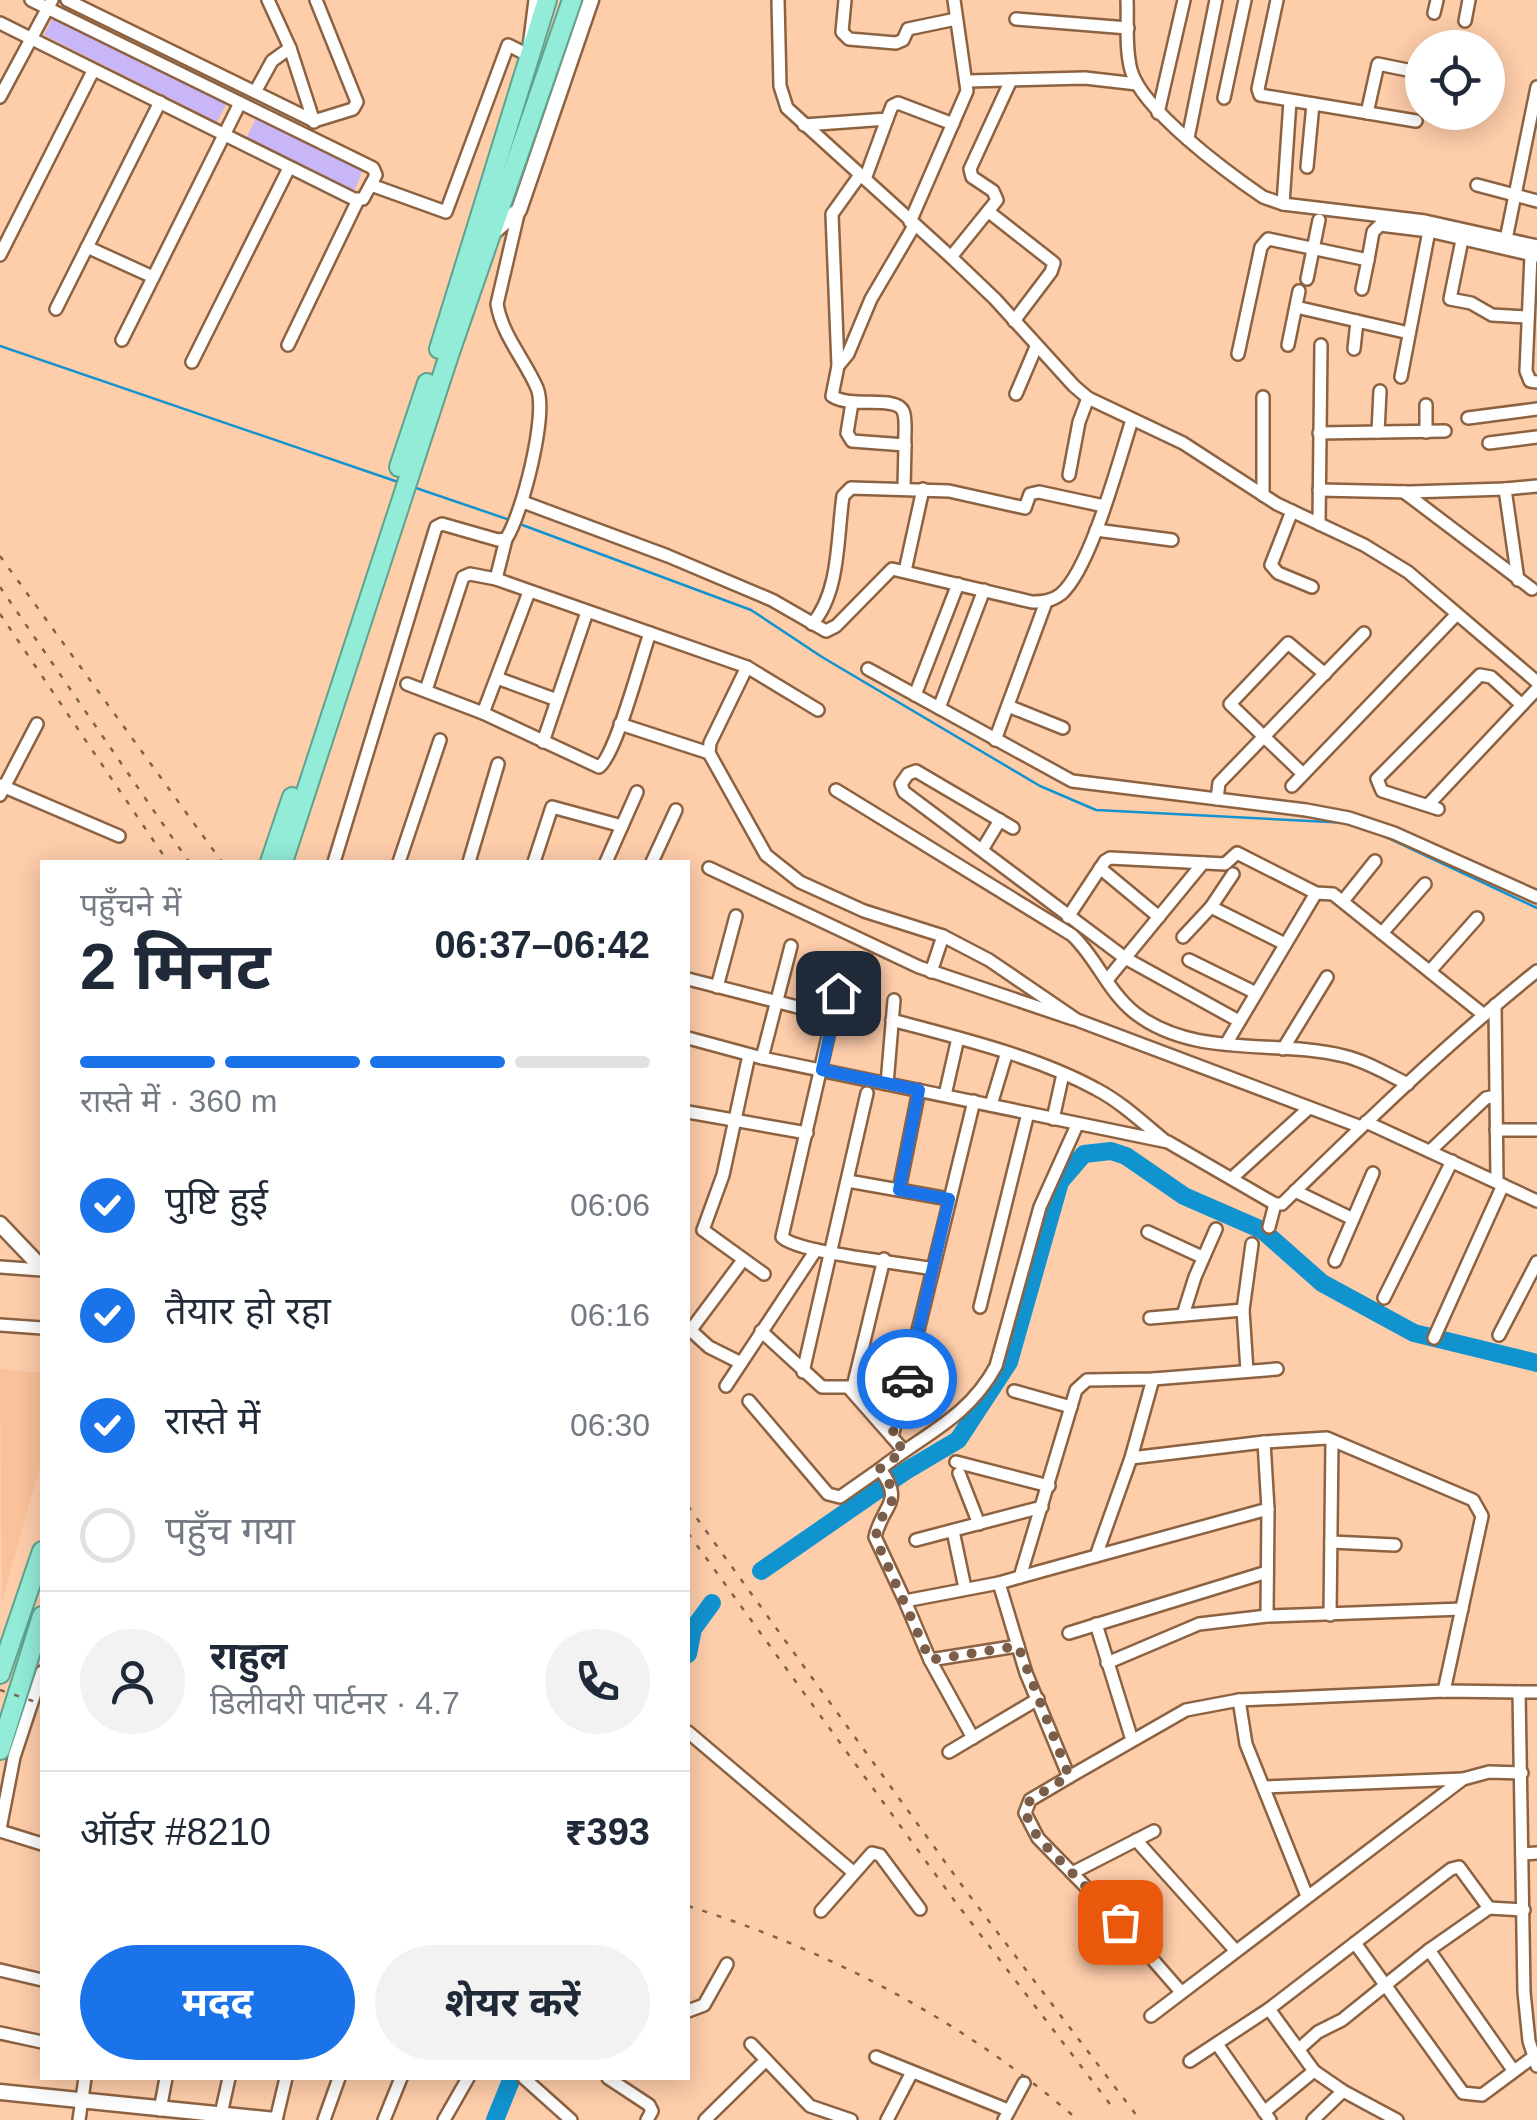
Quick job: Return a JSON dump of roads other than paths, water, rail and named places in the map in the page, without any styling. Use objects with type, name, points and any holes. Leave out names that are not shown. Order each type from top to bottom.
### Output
[{"type":"highway","points":[[285,860],[547,0]]},
{"type":"highway","points":[[271,860],[420,424],[572,0]]},
{"type":"highway","points":[[0,1674],[40,1557]]},
{"type":"highway","points":[[0,1750],[40,1622]]},
{"type":"street","points":[[0,23],[289,168],[358,200],[364,198],[376,175],[373,168],[50,4],[32,0]]},
{"type":"street","points":[[67,0],[314,121],[353,109],[357,102],[316,0]]},
{"type":"street","points":[[268,0],[290,48],[314,121],[313,138]]},
{"type":"street","points":[[370,185],[446,212],[508,45],[528,54],[535,0]]},
{"type":"street","points":[[496,579],[522,502],[541,398],[500,319],[497,304],[519,210],[591,0]]},
{"type":"street","points":[[778,0],[782,97],[786,108],[952,257],[1088,398],[1183,443],[1262,495],[1398,565],[1537,686],[1522,705],[1433,807],[1382,791],[1377,779],[1480,675],[1491,677],[1522,705]]},
{"type":"street","points":[[845,0],[842,32],[850,39],[896,43],[903,40],[908,30],[956,19]]},
{"type":"street","points":[[838,366],[848,354],[871,299],[912,224],[964,100],[967,81],[954,0]]},
{"type":"street","points":[[1128,0],[1131,71],[1137,84],[1158,113],[1258,194],[1282,204],[1411,218],[1535,252],[1526,372],[1530,381],[1537,382]]},
{"type":"street","points":[[1158,113],[1184,0]]},
{"type":"street","points":[[1188,138],[1216,0]]},
{"type":"street","points":[[1224,98],[1246,0]]},
{"type":"street","points":[[1277,0],[1260,94],[1405,119]]},
{"type":"street","points":[[1465,22],[1470,0]]},
{"type":"street","points":[[0,97],[50,4]]},
{"type":"street","points":[[1016,19],[1128,28]]},
{"type":"street","points":[[254,92],[272,61],[290,48]]},
{"type":"street","points":[[1367,113],[1378,64],[1405,70]]},
{"type":"street","points":[[0,255],[93,71]]},
{"type":"street","points":[[967,81],[1085,78],[1137,84]]},
{"type":"street","points":[[952,257],[997,200],[996,195],[972,177],[970,168],[1011,80]]},
{"type":"street","points":[[1504,244],[1537,87]]},
{"type":"street","points":[[1282,204],[1290,101]]},
{"type":"street","points":[[56,309],[160,102]]},
{"type":"street","points":[[122,340],[240,103]]},
{"type":"street","points":[[904,488],[902,408],[885,401],[852,403],[832,396],[838,366],[831,225],[836,204],[862,177],[892,106],[898,103],[953,124]]},
{"type":"street","points":[[1307,167],[1313,104]]},
{"type":"street","points":[[804,125],[887,119]]},
{"type":"street","points":[[192,362],[289,168]]},
{"type":"street","points":[[1477,185],[1515,192],[1537,201]]},
{"type":"street","points":[[288,345],[358,200]]},
{"type":"street","points":[[491,234],[519,210]]},
{"type":"street","points":[[989,212],[1054,263],[1014,322]]},
{"type":"street","points":[[1288,346],[1319,220]]},
{"type":"street","points":[[1362,290],[1373,232],[1380,225],[1504,244]]},
{"type":"street","points":[[1401,377],[1429,232]]},
{"type":"street","points":[[1238,354],[1264,242],[1276,238],[1368,260]]},
{"type":"street","points":[[1462,240],[1450,299],[1471,302],[1492,315],[1528,316]]},
{"type":"street","points":[[87,248],[153,277]]},
{"type":"street","points":[[1350,302],[1354,349]]},
{"type":"street","points":[[1296,308],[1410,333]]},
{"type":"street","points":[[1319,524],[1321,345]]},
{"type":"street","points":[[1016,394],[1036,346]]},
{"type":"street","points":[[1378,432],[1380,390]]},
{"type":"street","points":[[1262,397],[1262,495]]},
{"type":"street","points":[[1069,475],[1078,422],[1088,398]]},
{"type":"street","points":[[852,403],[847,434],[852,441],[905,445]]},
{"type":"street","points":[[1426,405],[1426,432]]},
{"type":"street","points":[[1468,418],[1537,410]]},
{"type":"street","points":[[522,502],[668,556],[772,600],[826,631],[892,568],[1032,602],[1046,602],[1065,590],[1096,530],[1132,420]]},
{"type":"street","points":[[1319,433],[1445,431]]},
{"type":"street","points":[[1489,443],[1537,437]]},
{"type":"street","points":[[1319,490],[1403,492],[1537,486]]},
{"type":"street","points":[[812,624],[830,597],[843,496],[847,490],[923,488],[1021,508],[1027,506],[1034,492],[1104,506]]},
{"type":"street","points":[[905,571],[923,488]]},
{"type":"street","points":[[1505,490],[1518,580]]},
{"type":"street","points":[[1403,492],[1532,589]]},
{"type":"street","points":[[1292,511],[1271,565],[1278,573],[1312,587]]},
{"type":"street","points":[[335,860],[436,527],[442,524],[498,540],[509,535]]},
{"type":"street","points":[[1096,530],[1172,540]]},
{"type":"street","points":[[426,690],[463,577],[470,574],[496,579],[747,667],[818,710]]},
{"type":"street","points":[[914,695],[958,584]]},
{"type":"street","points":[[939,708],[984,590]]},
{"type":"street","points":[[483,714],[529,592]]},
{"type":"street","points":[[995,740],[1046,602]]},
{"type":"street","points":[[543,742],[587,612]]},
{"type":"street","points":[[1292,786],[1456,616]]},
{"type":"street","points":[[407,684],[599,767],[605,762],[620,724],[650,633]]},
{"type":"street","points":[[1216,799],[1219,782],[1364,634]]},
{"type":"street","points":[[1304,774],[1230,704],[1288,644],[1324,674]]},
{"type":"street","points":[[747,667],[710,743],[709,753],[766,855],[800,882],[864,911],[943,936],[989,960],[1077,1020]]},
{"type":"street","points":[[868,669],[1072,781],[1306,810],[1360,822],[1537,897]]},
{"type":"street","points":[[497,678],[557,700]]},
{"type":"street","points":[[1008,706],[1063,728]]},
{"type":"street","points":[[37,724],[2,789],[119,836]]},
{"type":"street","points":[[620,724],[709,753]]},
{"type":"street","points":[[400,860],[440,740]]},
{"type":"street","points":[[470,860],[498,764]]},
{"type":"street","points":[[1013,828],[916,772],[908,774],[902,784],[904,792],[1125,958],[1240,1021]]},
{"type":"street","points":[[836,790],[1072,935],[1133,1012],[1162,1028],[1189,1038],[1226,1044],[1346,1056],[1408,1084]]},
{"type":"street","points":[[607,860],[638,792]]},
{"type":"street","points":[[535,860],[552,807],[622,826]]},
{"type":"street","points":[[653,860],[676,810]]},
{"type":"street","points":[[982,850],[1000,820]]},
{"type":"street","points":[[1068,917],[1105,861],[1117,858],[1224,864],[1237,854],[1316,893],[1333,894],[1484,1015]]},
{"type":"street","points":[[1343,901],[1375,861]]},
{"type":"street","points":[[1107,980],[1203,863]]},
{"type":"street","points":[[709,868],[931,972],[1058,1017],[1077,1020],[1310,1108],[1364,1124],[1537,1201]]},
{"type":"street","points":[[1100,868],[1159,917]]},
{"type":"street","points":[[1183,937],[1211,907],[1233,874]]},
{"type":"street","points":[[1382,933],[1425,884]]},
{"type":"street","points":[[1226,1044],[1316,893]]},
{"type":"street","points":[[1211,907],[1286,944]]},
{"type":"street","points":[[717,986],[736,916]]},
{"type":"street","points":[[1430,971],[1476,918]]},
{"type":"street","points":[[931,972],[943,936]]},
{"type":"street","points":[[762,1058],[791,946]]},
{"type":"street","points":[[1189,960],[1256,993]]},
{"type":"street","points":[[892,1020],[1063,1074],[1114,1100],[1168,1142],[1275,1204],[1282,1204],[1364,1124],[1537,972]]},
{"type":"street","points":[[1284,1049],[1327,976]]},
{"type":"street","points":[[690,979],[833,1016]]},
{"type":"street","points":[[838,993],[782,1237],[786,1242],[816,1250],[932,1269]]},
{"type":"street","points":[[887,1084],[894,1000]]},
{"type":"street","points":[[1434,1338],[1500,1184],[1495,1005]]},
{"type":"street","points":[[946,1095],[958,1038]]},
{"type":"street","points":[[690,1039],[762,1058],[1168,1142]]},
{"type":"street","points":[[991,1104],[1006,1054]]},
{"type":"street","points":[[749,1055],[720,1184],[702,1230],[764,1274]]},
{"type":"street","points":[[1054,1119],[1063,1074]]},
{"type":"street","points":[[899,1190],[919,1090]]},
{"type":"street","points":[[803,1372],[867,1093]]},
{"type":"street","points":[[1430,1151],[1486,1098],[1496,1096]]},
{"type":"street","points":[[892,1436],[974,1101]]},
{"type":"street","points":[[1232,1178],[1310,1108]]},
{"type":"street","points":[[690,1112],[807,1133]]},
{"type":"street","points":[[980,1307],[1028,1113]]},
{"type":"street","points":[[749,1401],[828,1494],[840,1497],[958,1416],[975,1399],[996,1366],[1040,1207],[1077,1125]]},
{"type":"street","points":[[1496,1130],[1537,1130]]},
{"type":"street","points":[[1384,1298],[1452,1161]]},
{"type":"street","points":[[1335,1261],[1373,1173]]},
{"type":"street","points":[[848,1180],[949,1199]]},
{"type":"street","points":[[1295,1192],[1353,1219]]},
{"type":"street","points":[[1269,1227],[1275,1204]]},
{"type":"street","points":[[0,1224],[40,1267]]},
{"type":"street","points":[[1184,1316],[1202,1256],[1216,1230]]},
{"type":"street","points":[[1148,1232],[1202,1256]]},
{"type":"street","points":[[1247,1371],[1243,1310],[1252,1244]]},
{"type":"street","points":[[726,1386],[816,1250]]},
{"type":"street","points":[[852,1391],[884,1259]]},
{"type":"street","points":[[690,1329],[743,1260]]},
{"type":"street","points":[[1499,1335],[1533,1278],[1537,1262]]},
{"type":"street","points":[[0,1267],[40,1269]]},
{"type":"street","points":[[1150,1318],[1243,1310]]},
{"type":"street","points":[[0,1325],[40,1328]]},
{"type":"street","points":[[690,1331],[709,1347],[741,1363]]},
{"type":"street","points":[[761,1331],[803,1372],[827,1389],[845,1384],[904,1451]]},
{"type":"street","points":[[1020,1577],[1076,1390],[1087,1380],[1276,1369]]},
{"type":"street","points":[[1096,1556],[1131,1458],[1153,1379]]},
{"type":"street","points":[[1014,1390],[1071,1408]]},
{"type":"street","points":[[1131,1458],[1304,1438],[1332,1441],[1472,1500],[1482,1516],[1444,1691]]},
{"type":"street","points":[[1330,1614],[1332,1441]]},
{"type":"street","points":[[1264,1442],[1267,1616]]},
{"type":"street","points":[[978,1524],[957,1468],[1048,1486]]},
{"type":"street","points":[[882,1471],[893,1486],[894,1496],[875,1537],[930,1660],[972,1738]]},
{"type":"street","points":[[916,1540],[1042,1507]]},
{"type":"street","points":[[905,1601],[1020,1577],[1268,1509]]},
{"type":"street","points":[[953,1530],[965,1588]]},
{"type":"street","points":[[1331,1542],[1394,1544]]},
{"type":"street","points":[[1070,1632],[1268,1572]]},
{"type":"street","points":[[999,1582],[1018,1646],[1069,1776]]},
{"type":"street","points":[[1107,1663],[1199,1624],[1267,1616],[1462,1610]]},
{"type":"street","points":[[1096,1624],[1132,1740]]},
{"type":"street","points":[[930,1660],[1018,1646]]},
{"type":"street","points":[[40,1678],[14,1757],[0,1830],[40,1843]]},
{"type":"street","points":[[1181,1992],[1038,1838],[1025,1813],[1030,1800],[1186,1710],[1240,1700],[1444,1691],[1537,1692]]},
{"type":"street","points":[[1356,1943],[1463,2093],[1482,2095],[1513,2070],[1535,2062],[1524,1992],[1519,1692]]},
{"type":"street","points":[[948,1752],[1038,1700]]},
{"type":"street","points":[[1240,1700],[1246,1744],[1307,1896]]},
{"type":"street","points":[[690,1734],[853,1872]]},
{"type":"street","points":[[1264,1787],[1522,1773]]},
{"type":"street","points":[[1151,2016],[1464,1779]]},
{"type":"street","points":[[1072,1872],[1154,1830]]},
{"type":"street","points":[[1136,1840],[1235,1950]]},
{"type":"street","points":[[1522,1854],[1537,1853]]},
{"type":"street","points":[[821,1911],[866,1856],[872,1854],[880,1856],[920,1910]]},
{"type":"street","points":[[1190,2061],[1270,2009],[1451,1868],[1459,1867],[1465,1872],[1488,1908]]},
{"type":"street","points":[[1299,2050],[1488,1908],[1524,1910]]},
{"type":"street","points":[[1429,1950],[1513,2070]]},
{"type":"street","points":[[690,2010],[704,2005],[727,1964]]},
{"type":"street","points":[[0,1970],[40,1980]]},
{"type":"street","points":[[1270,2009],[1314,2071],[1397,2120]]},
{"type":"street","points":[[0,2033],[40,2042]]},
{"type":"street","points":[[751,2044],[810,2106],[852,2120]]},
{"type":"street","points":[[1217,2044],[1267,2116],[1314,2071]]},
{"type":"street","points":[[876,2057],[1006,2115],[1024,2083]]},
{"type":"street","points":[[706,2120],[766,2060]]},
{"type":"street","points":[[887,2120],[912,2072]]},
{"type":"street","points":[[79,2120],[85,2080]]},
{"type":"street","points":[[160,2110],[166,2080]]},
{"type":"street","points":[[221,2114],[229,2080]]},
{"type":"street","points":[[0,2092],[82,2102],[110,2112],[160,2110],[275,2120],[285,2080]]},
{"type":"street","points":[[324,2120],[337,2080]]},
{"type":"street","points":[[384,2120],[400,2080]]},
{"type":"street","points":[[444,2120],[467,2080]]},
{"type":"street","points":[[526,2080],[571,2120]]},
{"type":"street","points":[[615,2080],[649,2105],[652,2111],[647,2120]]},
{"type":"street","points":[[1314,2120],[1343,2091]]},
{"type":"street","points":[[804,2120],[810,2106]]},
{"type":"waterway","points":[[0,346],[401,483]]},
{"type":"waterway","points":[[413,487],[510,520]]},
{"type":"waterway","points":[[517,523],[751,610],[822,657],[1040,786],[1096,810],[1349,823]]},
{"type":"waterway","points":[[1384,836],[1537,908]]},
{"type":"waterway","points":[[761,1571],[904,1472],[958,1440],[1009,1362],[1060,1182],[1084,1154],[1111,1151],[1126,1156],[1184,1196],[1262,1230],[1322,1283],[1414,1333],[1537,1363]]},
{"type":"waterway","points":[[690,1644],[693,1629],[712,1603]]},
{"type":"waterway","points":[[495,2120],[511,2080]]},
{"type":"railway","points":[[0,556],[221,860]]},
{"type":"railway","points":[[0,587],[188,860]]},
{"type":"railway","points":[[0,614],[167,860]]},
{"type":"railway","points":[[690,1509],[966,1891],[1140,2120]]},
{"type":"railway","points":[[690,1536],[954,1900],[1116,2112]]},
{"type":"railway","points":[[0,1690],[40,1703]]},
{"type":"railway","points":[[690,1907],[793,1944],[894,1993],[989,2051],[1078,2120]]}]
